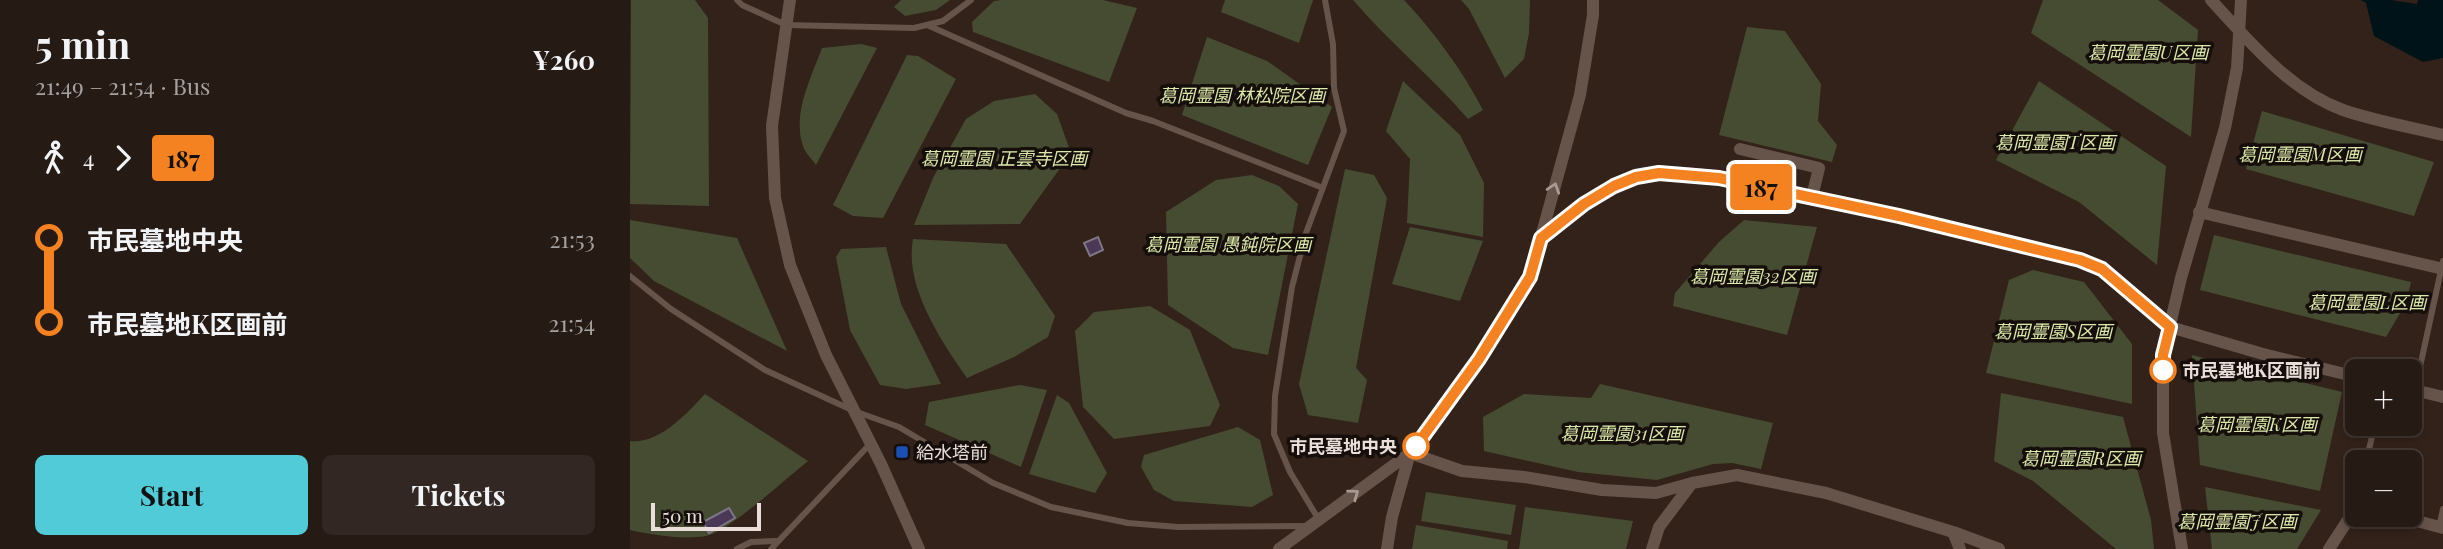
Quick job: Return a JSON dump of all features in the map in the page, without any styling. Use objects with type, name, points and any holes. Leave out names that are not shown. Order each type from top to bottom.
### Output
[{"type":"street","points":[[790,0],[772,126],[775,198],[790,265],[826,355],[871,443],[919,549]]},
{"type":"street","points":[[1279,549],[1410,453],[1479,359],[1530,277],[1580,95],[1593,0]]},
{"type":"street","points":[[2211,0],[2265,58],[2315,95],[2333,105],[2373,118],[2443,135]]},
{"type":"street","points":[[2182,549],[2163,433],[2163,355],[2199,212],[2225,128],[2237,68],[2241,0]]},
{"type":"street","points":[[1740,149],[1819,168],[1812,197]]},
{"type":"street","points":[[1541,238],[1584,204],[1614,186],[1636,177],[1659,173],[1719,178],[2020,244],[2080,260],[2102,269],[2170,327],[2263,355],[2345,374]]},
{"type":"street","points":[[2199,212],[2442,266]]},
{"type":"street","points":[[2422,392],[2443,397]]},
{"type":"street","points":[[1410,453],[1462,471],[1524,477],[1602,490],[1656,493],[1737,475],[1826,493],[1952,531],[1999,549]]},
{"type":"street","points":[[1387,549],[1392,517],[1410,453]]},
{"type":"street","points":[[1652,549],[1659,527],[1692,483]]},
{"type":"street","points":[[2422,522],[2441,527]]},
{"type":"street","points":[[2329,549],[2345,523]]},
{"type":"street","points":[[1952,531],[1960,549]]},
{"type":"lane","points":[[737,0],[742,5],[786,25],[914,28],[943,22],[971,0]]},
{"type":"lane","points":[[630,276],[671,309],[765,370],[854,411],[899,427],[993,483],[1051,507],[1137,524],[1178,527],[1314,523],[1274,434],[1275,396],[1292,287],[1306,233],[1343,131],[1334,88],[1333,44],[1325,0]]},
{"type":"lane","points":[[927,25],[1126,113],[1153,121],[1322,188]]},
{"type":"lane","points":[[2420,359],[2442,266]]},
{"type":"lane","points":[[771,549],[871,443]]},
{"type":"lane","points":[[2441,527],[2443,509]]},
{"type":"lane","points":[[737,549],[751,542],[776,541]]},
{"type":"green space","points":[[631,0],[695,0],[708,18],[709,206],[630,204]]},
{"type":"green space","points":[[901,0],[950,0],[936,10],[905,16],[894,7]]},
{"type":"green space","name":"葛岡霊園 林松院区画","points":[[1103,0],[1137,8],[1109,82],[973,32],[972,22],[994,1]]},
{"type":"green space","name":"葛岡霊園 林松院区画","points":[[1225,0],[1313,0],[1299,43],[1221,12]]},
{"type":"green space","points":[[1353,0],[1404,0],[1447,52],[1483,110],[1468,119]]},
{"type":"green space","points":[[1461,0],[1530,0],[1529,33],[1524,59],[1505,78],[1469,9]]},
{"type":"green space","name":"葛岡霊園U区画","points":[[2043,0],[2158,0],[2198,30],[2191,137],[2031,33]]},
{"type":"green space","points":[[1747,27],[1785,31],[1821,84],[1818,121],[1837,145],[1832,162],[1719,135]]},
{"type":"green space","name":"葛岡霊園 林松院区画","points":[[1207,37],[1267,61],[1332,107],[1308,165],[1182,115]]},
{"type":"green space","points":[[861,44],[877,48],[816,165],[804,149],[800,134],[801,109],[808,84],[822,48]]},
{"type":"green space","name":"葛岡霊園 正雲寺区画","points":[[907,55],[918,56],[956,79],[883,218],[853,216],[833,205]]},
{"type":"green space","points":[[1403,81],[1460,135],[1484,183],[1483,237],[1407,223],[1410,159],[1386,131]]},
{"type":"green space","name":"葛岡霊園T区画","points":[[2039,81],[2166,166],[2157,265],[2079,202],[1996,160]]},
{"type":"green space","name":"葛岡霊園 正雲寺区画","points":[[1035,94],[1057,114],[1071,153],[1020,224],[914,225],[933,178],[966,119],[994,101]]},
{"type":"green space","name":"葛岡霊園M区画","points":[[2262,111],[2434,162],[2414,216],[2246,169]]},
{"type":"green space","points":[[1345,169],[1374,175],[1387,198],[1356,368],[1367,380],[1358,423],[1308,415],[1299,384]]},
{"type":"green space","name":"葛岡霊園 愚鈍院区画","points":[[1252,175],[1279,186],[1298,204],[1268,355],[1233,348],[1168,305],[1166,212],[1216,180]]},
{"type":"green space","points":[[630,220],[737,238],[787,351],[654,281],[630,258]]},
{"type":"green space","name":"葛岡霊園32区画","points":[[1744,220],[1817,227],[1787,335],[1673,306],[1675,293],[1719,242]]},
{"type":"green space","points":[[1410,227],[1483,241],[1460,301],[1392,284]]},
{"type":"green space","name":"葛岡霊園L区画","points":[[2214,235],[2411,282],[2406,303],[2386,337],[2200,290]]},
{"type":"green space","points":[[913,239],[1006,244],[1055,316],[1048,337],[1014,357],[967,378],[936,330],[919,294],[912,257]]},
{"type":"green space","points":[[886,247],[901,304],[941,384],[906,389],[880,385],[850,330],[836,257],[841,249]]},
{"type":"green space","name":"葛岡霊園S区画","points":[[2033,270],[2084,282],[2132,344],[2132,404],[1986,373],[2009,280]]},
{"type":"green space","name":"葛岡霊園 愚鈍院区画","points":[[1150,306],[1190,330],[1220,405],[1210,426],[1114,439],[1083,407],[1075,331],[1094,312]]},
{"type":"green space","name":"葛岡霊園K区画","points":[[2192,355],[2342,392],[2320,491],[2200,465]]},
{"type":"green space","name":"葛岡霊園31区画","points":[[1600,384],[1773,423],[1761,469],[1732,463],[1713,464],[1657,480],[1578,472],[1484,451],[1483,417],[1524,394],[1591,398]]},
{"type":"green space","points":[[1020,385],[1047,390],[1021,467],[925,425],[929,402]]},
{"type":"green space","name":"葛岡霊園R区画","points":[[2001,393],[2123,417],[2151,520],[2154,549],[2116,549],[2033,481],[1994,461]]},
{"type":"green space","points":[[705,394],[808,461],[743,515],[706,536],[658,535],[630,530],[630,441],[641,441],[662,433]]},
{"type":"green space","points":[[1057,395],[1069,403],[1107,473],[1095,493],[1029,474]]},
{"type":"green space","points":[[1238,427],[1260,440],[1273,495],[1252,507],[1174,501],[1154,490],[1141,467],[1144,455]]},
{"type":"green space","name":"葛岡霊園J区画","points":[[2205,487],[2321,510],[2297,549],[2212,549]]},
{"type":"green space","points":[[1426,492],[1516,505],[1511,535],[1421,521]]},
{"type":"green space","points":[[1525,507],[1633,521],[1626,549],[1519,549]]},
{"type":"green space","points":[[1416,525],[1508,541],[1507,549],[1412,549]]},
{"type":"shaded area","points":[[2361,0],[2391,0],[2417,4],[2418,0],[2443,0],[2443,58],[2423,62],[2374,36],[2366,3]]},
{"type":"building","points":[[1098,237],[1103,250],[1090,256],[1084,243]]},
{"type":"building","points":[[729,508],[735,518],[709,533],[703,522]]},
{"type":"bus line","name":"187","points":[[1416,446],[1479,359],[1530,277],[1541,238],[1584,204],[1614,186],[1636,177],[1659,173],[1719,178],[1812,197],[2080,260],[2102,269],[2170,327],[2163,355],[2163,370]]},
{"type":"place","name":"市民墓地K区画前","points":[[2163,370]]},
{"type":"place","name":"市民墓地中央","points":[[1416,446]]},
{"type":"place","name":"給水塔前","points":[[902,452]]}]
